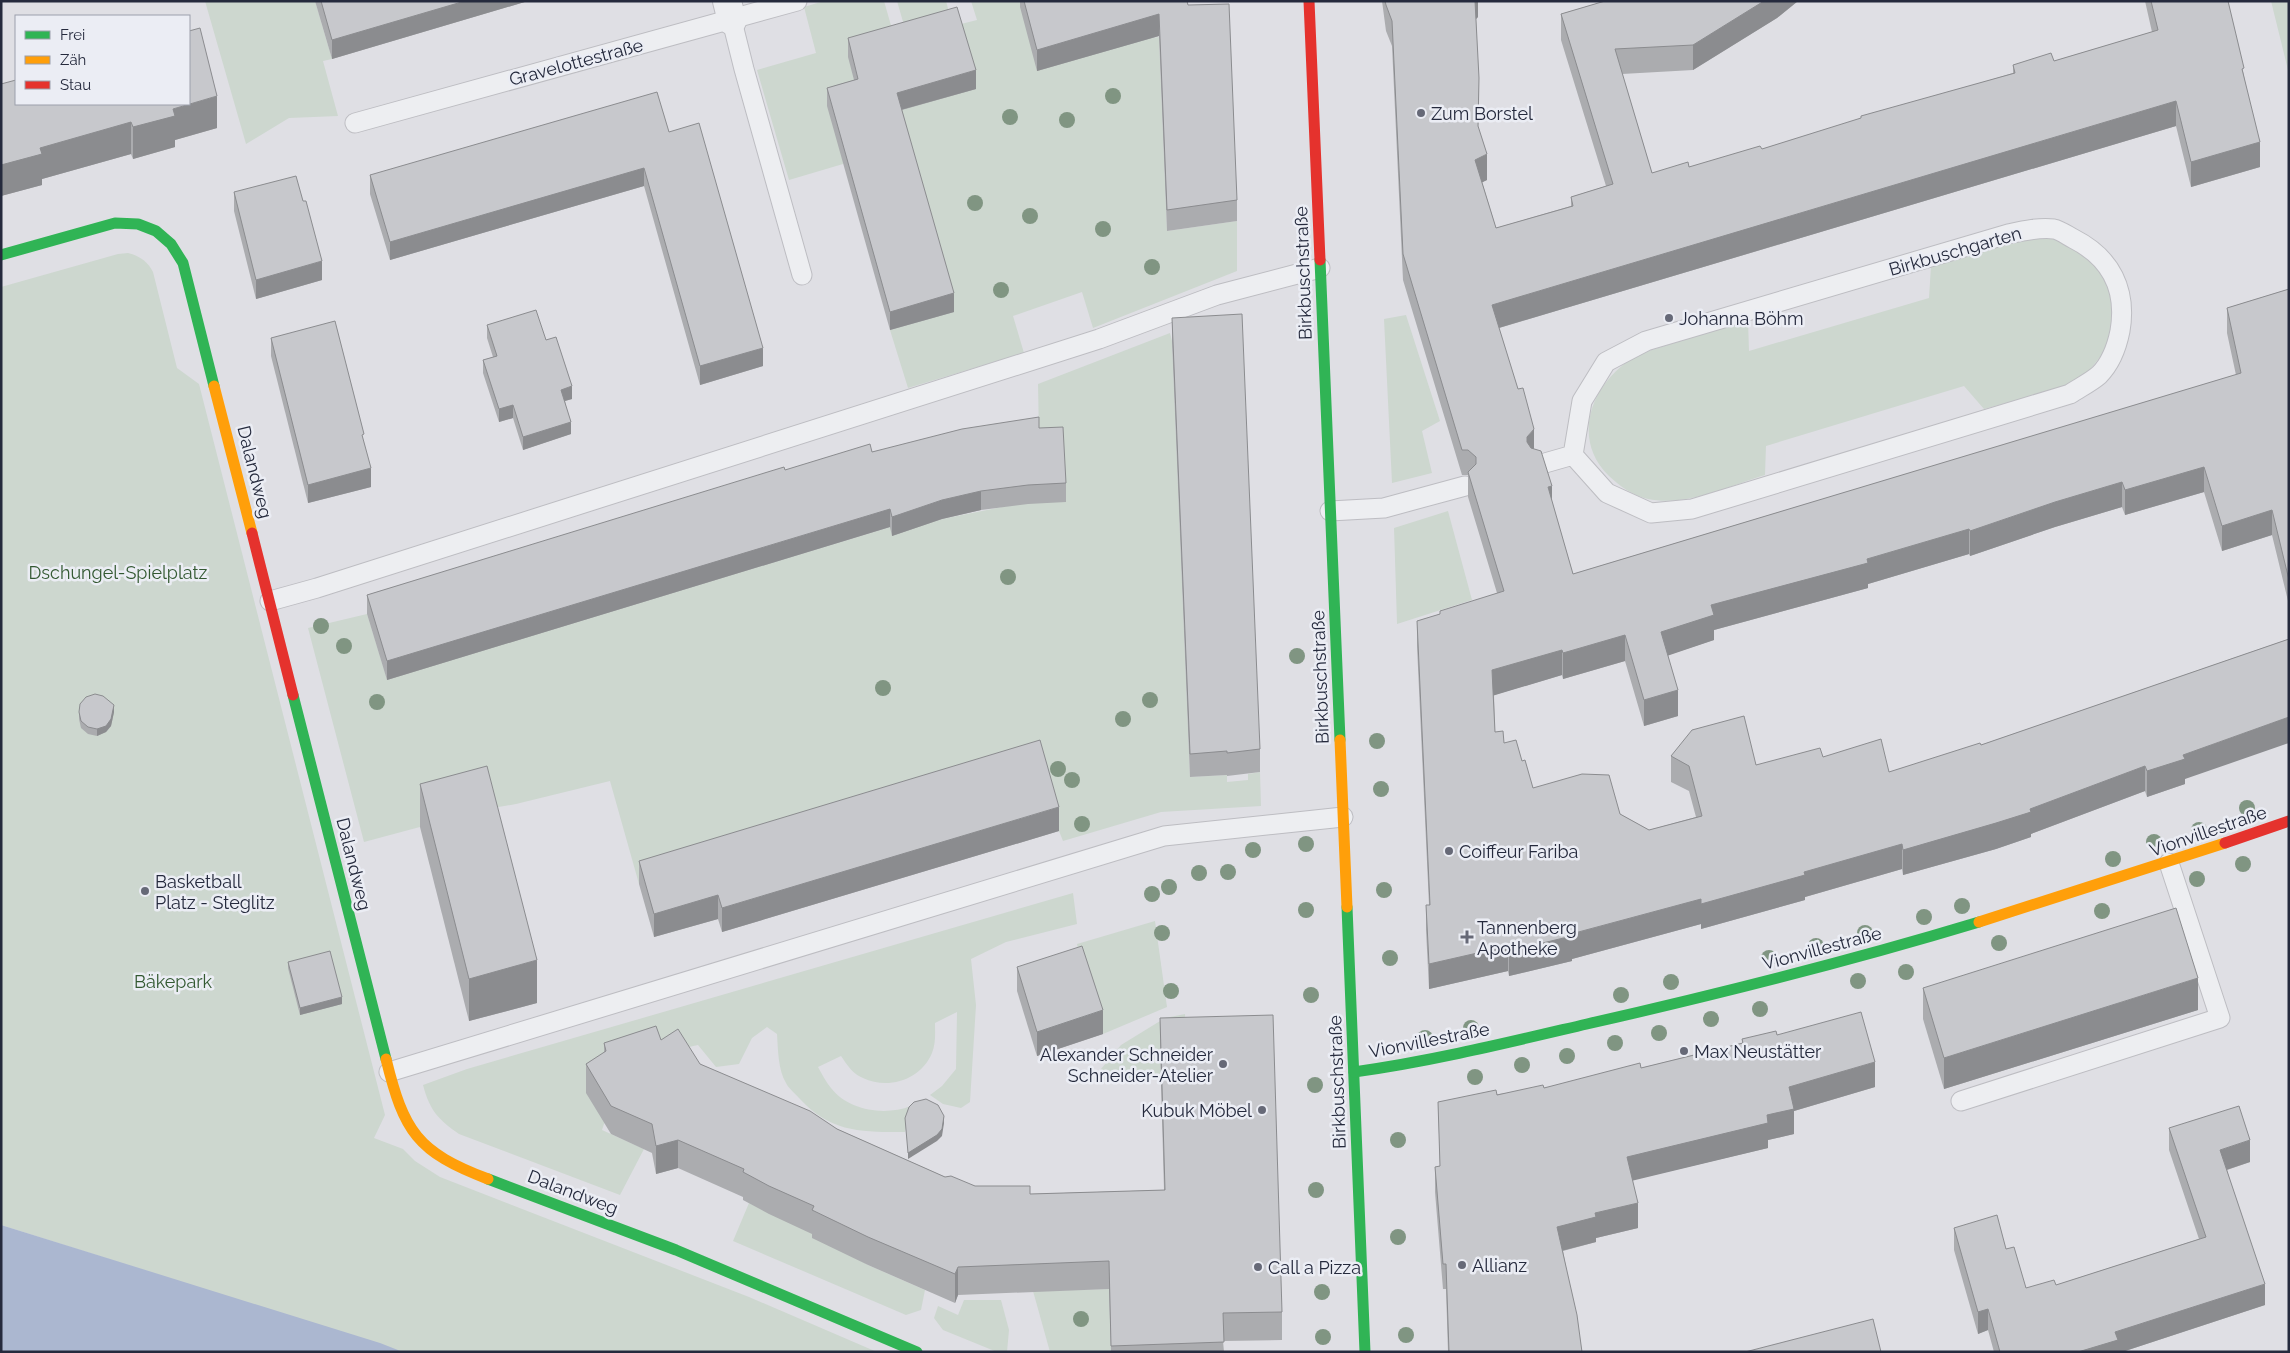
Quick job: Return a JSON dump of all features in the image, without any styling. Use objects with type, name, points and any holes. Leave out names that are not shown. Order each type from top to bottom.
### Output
[{"type":"street","name":"Birkbuschstraße","points":[[1309,1],[1365,1352]]},
{"type":"street","name":"Dalandweg","points":[[1,254],[115,223],[132,222],[157,230],[174,247],[183,263],[389,1072],[409,1128],[423,1146],[439,1159],[676,1250],[917,1352]]},
{"type":"street","name":"Vionvillestraße","points":[[1354,1072],[1408,1065],[1792,975],[1918,941],[2170,863],[2289,821]]},
{"type":"lane","name":"Gravelottestraße","points":[[355,123],[730,11],[797,1]]},
{"type":"lane","points":[[730,11],[744,70],[802,275]]},
{"type":"lane","name":"Birkbuschgarten","points":[[2054,229],[2089,247],[2108,268],[2118,286],[2123,314],[2117,347],[2099,374],[2070,394],[1692,509],[1651,513],[1607,493],[1573,455],[1582,401],[1606,362],[1646,341],[1998,236],[2028,230],[2054,229]]},
{"type":"lane","points":[[270,601],[326,585],[1098,339],[1217,295],[1320,268]]},
{"type":"lane","points":[[1538,465],[1573,455]]},
{"type":"lane","points":[[1330,511],[1384,508],[1465,486]]},
{"type":"lane","points":[[389,1072],[1164,836],[1343,817]]},
{"type":"lane","points":[[1961,1102],[2220,1018],[2170,863]]},
{"type":"green space","points":[[205,1],[315,1],[332,59],[323,61],[338,116],[289,118],[246,144]]},
{"type":"green space","points":[[824,1],[884,1],[896,43],[858,98],[843,164],[789,180],[757,70],[816,53],[804,7]]},
{"type":"green space","points":[[897,1],[946,1],[953,27],[908,39]]},
{"type":"green space","points":[[971,1],[1040,1],[1150,38],[1159,37],[1167,231],[1237,221],[1237,271],[1093,328],[1082,292],[1013,316],[1024,353],[908,388],[890,330],[954,311],[897,111],[957,25],[977,20]]},
{"type":"green space","points":[[2271,1],[2289,1],[2289,74]]},
{"type":"green space","points":[[2052,238],[2075,247],[2104,274],[2113,302],[2114,326],[2107,348],[2085,376],[2067,386],[1984,409],[1964,386],[1766,446],[1765,475],[1692,498],[1662,501],[1637,496],[1613,480],[1596,460],[1590,443],[1589,425],[1592,407],[1600,391],[1612,376],[1626,363],[1642,353],[1748,320],[1749,351],[1929,298],[1931,266],[2021,239]]},
{"type":"green space","name":"Bäkepark","points":[[128,253],[143,260],[153,272],[177,368],[199,384],[385,1115],[374,1138],[403,1149],[415,1161],[440,1177],[749,1297],[877,1352],[403,1352],[1,1225],[1,287],[118,254]]},
{"type":"green space","points":[[1406,315],[1440,421],[1422,431],[1432,473],[1392,483],[1384,319]]},
{"type":"green space","points":[[1170,333],[1172,341],[1190,777],[1227,775],[1227,782],[1248,780],[1248,774],[1260,772],[1261,806],[1161,812],[1063,841],[1059,831],[639,884],[610,781],[516,804],[487,809],[364,842],[308,628],[367,614],[387,679],[890,527],[910,529],[942,519],[1007,506],[1039,436],[1038,384]]},
{"type":"green space","points":[[1448,511],[1472,600],[1397,624],[1394,528]]},
{"type":"green space","points":[[1073,893],[1077,924],[1006,942],[971,959],[976,1005],[970,1102],[961,1108],[943,1104],[930,1095],[942,1086],[956,1069],[957,1012],[935,1023],[934,1046],[927,1062],[912,1076],[903,1080],[883,1083],[863,1078],[853,1072],[841,1056],[818,1067],[829,1086],[847,1102],[879,1111],[890,1111],[911,1106],[905,1132],[874,1132],[847,1128],[823,1118],[811,1110],[790,1089],[783,1078],[778,1053],[777,1034],[767,1027],[752,1038],[739,1064],[716,1067],[698,1045],[656,1054],[604,1124],[602,1130],[644,1149],[620,1195],[459,1134],[436,1114],[423,1085],[467,1069]]},
{"type":"green space","points":[[1155,921],[1167,1007],[1103,1034],[1082,970],[1077,944]]},
{"type":"green space","points":[[1185,1014],[1186,1045],[1160,1046],[1161,1079],[1091,1081],[1121,1045],[1165,1018]]},
{"type":"green space","points":[[749,1203],[792,1224],[794,1221],[868,1265],[925,1290],[921,1310],[906,1315],[733,1241]]},
{"type":"green space","points":[[1109,1289],[1111,1352],[1050,1352],[1033,1291]]},
{"type":"green space","points":[[964,1300],[1001,1300],[1009,1330],[1007,1352],[997,1352],[943,1330],[934,1318],[938,1306],[958,1315]]},
{"type":"water","points":[[1,1225],[380,1343],[403,1352],[1,1352]]},
{"type":"building","points":[[321,1],[465,1],[332,40]]},
{"type":"building","points":[[1024,1],[1187,1],[1188,5],[1229,4],[1237,200],[1167,210],[1159,14],[1037,50]]},
{"type":"building","points":[[1385,1],[1475,1],[1479,78],[1478,126],[1487,154],[1475,160],[1496,228],[1573,206],[1571,197],[1613,184],[1561,14],[1605,1],[1764,1],[1693,45],[1615,49],[1652,173],[1688,162],[1689,167],[1760,146],[1762,149],[1861,118],[1861,116],[2015,73],[2013,65],[2051,53],[2054,61],[2158,30],[2151,1],[2228,1],[2260,142],[2191,162],[2176,101],[1492,305],[1518,389],[1523,388],[1534,429],[1527,437],[1527,442],[1531,448],[1541,451],[1552,486],[1548,487],[1573,574],[2241,373],[2227,308],[2289,289],[2289,580],[2272,510],[2222,526],[2204,467],[2125,490],[2122,482],[2055,502],[1970,531],[1969,529],[1867,559],[1868,563],[1711,605],[1714,615],[1661,632],[1678,690],[1644,700],[1625,635],[1563,653],[1562,650],[1492,670],[1495,732],[1503,731],[1504,743],[1516,740],[1522,761],[1525,760],[1533,788],[1582,774],[1609,775],[1620,814],[1649,830],[1702,816],[1689,766],[1671,756],[1692,730],[1744,716],[1756,765],[1820,748],[1823,757],[1881,739],[1889,772],[1980,743],[1981,745],[2289,639],[2289,717],[2183,755],[2185,759],[2147,771],[2145,766],[2030,809],[2031,812],[1903,850],[1902,844],[1804,872],[1805,875],[1701,904],[1701,899],[1571,934],[1572,936],[1509,951],[1508,946],[1429,964],[1426,905],[1430,905],[1417,621],[1440,614],[1440,611],[1504,591],[1468,472],[1476,464],[1476,457],[1468,450],[1462,450],[1403,254],[1392,21]]},
{"type":"building","points":[[957,7],[976,70],[897,93],[954,293],[890,312],[827,88],[858,79],[848,38]]},
{"type":"building","points":[[200,28],[217,96],[190,104],[190,31]]},
{"type":"building","points":[[15,80],[15,105],[187,105],[173,109],[175,116],[133,127],[131,122],[40,148],[42,154],[1,165],[1,84]]},
{"type":"building","points":[[657,92],[669,132],[699,123],[763,348],[700,366],[644,168],[390,242],[370,175]]},
{"type":"building","points":[[296,176],[303,201],[306,201],[322,261],[256,280],[234,192]]},
{"type":"building","points":[[536,310],[546,340],[556,337],[572,386],[561,390],[571,422],[523,437],[513,405],[499,409],[483,360],[497,356],[487,325]]},
{"type":"building","points":[[1242,314],[1260,749],[1227,753],[1227,751],[1190,754],[1172,318]]},
{"type":"building","points":[[335,321],[371,468],[308,485],[271,338]]},
{"type":"building","points":[[1039,417],[1039,428],[1063,427],[1066,483],[1028,485],[981,491],[942,500],[892,517],[890,509],[387,661],[367,595],[784,467],[785,470],[870,444],[872,452],[962,429]]},
{"type":"building","points":[[95,694],[103,696],[114,705],[111,719],[106,726],[97,729],[88,727],[81,721],[79,712],[80,704],[86,697]]},
{"type":"building","points":[[1040,740],[1059,807],[722,908],[718,895],[654,914],[639,861]]},
{"type":"building","points":[[487,766],[537,960],[469,979],[420,784]]},
{"type":"building","points":[[2176,908],[2198,978],[1944,1058],[1923,988]]},
{"type":"building","points":[[1082,946],[1103,1010],[1037,1032],[1017,967]]},
{"type":"building","points":[[330,951],[342,997],[300,1008],[288,962]]},
{"type":"building","points":[[1861,1012],[1875,1062],[1789,1087],[1794,1109],[1767,1115],[1768,1123],[1627,1157],[1638,1203],[1595,1213],[1596,1217],[1557,1227],[1577,1315],[1582,1352],[1449,1352],[1446,1264],[1443,1264],[1435,1167],[1440,1166],[1438,1102],[1496,1090],[1497,1095],[1543,1085],[1544,1088],[1640,1063],[1641,1068],[1743,1043],[1742,1039],[1776,1031],[1777,1035]]},
{"type":"building","points":[[1273,1015],[1282,1312],[1223,1313],[1224,1342],[1111,1346],[1109,1261],[958,1267],[955,1274],[868,1237],[812,1210],[814,1206],[769,1186],[743,1172],[744,1169],[678,1140],[656,1146],[652,1124],[611,1106],[586,1064],[606,1051],[604,1043],[656,1026],[661,1040],[678,1029],[700,1064],[810,1111],[837,1129],[945,1177],[951,1176],[975,1186],[1030,1186],[1030,1194],[1165,1190],[1160,1018]]},
{"type":"building","points":[[926,1099],[938,1105],[944,1116],[942,1129],[937,1135],[908,1153],[905,1118],[909,1107],[914,1102]]},
{"type":"building","points":[[2239,1106],[2250,1140],[2220,1150],[2265,1284],[2115,1332],[2118,1340],[2078,1352],[2000,1352],[1988,1309],[1978,1312],[1954,1228],[1997,1215],[2006,1249],[2014,1247],[2026,1288],[2054,1280],[2056,1285],[2206,1237],[2169,1128]]},
{"type":"building","points":[[1873,1319],[1881,1352],[1745,1352]]},
{"type":"traffic: fast","points":[[1,255],[115,223],[138,224],[156,231],[171,244],[183,263],[214,386]]},
{"type":"traffic: fast","points":[[1320,260],[1340,740]]},
{"type":"traffic: fast","points":[[293,695],[386,1059]]},
{"type":"traffic: fast","points":[[1347,907],[1365,1352]]},
{"type":"traffic: fast","points":[[1354,1072],[1471,1051],[1686,1001],[1833,964],[1979,922]]},
{"type":"traffic: fast","points":[[488,1179],[676,1250],[917,1352]]},
{"type":"traffic: slow","points":[[214,386],[252,533]]},
{"type":"traffic: slow","points":[[1340,740],[1347,907]]},
{"type":"traffic: slow","points":[[1979,922],[2225,843]]},
{"type":"traffic: slow","points":[[386,1059],[400,1105],[407,1122],[417,1136],[429,1148],[445,1159],[488,1179]]},
{"type":"traffic: jam","points":[[1309,1],[1320,260]]},
{"type":"traffic: jam","points":[[252,533],[293,695]]},
{"type":"traffic: jam","points":[[2225,843],[2289,821]]},
{"type":"place","name":"Zum Borstel","points":[[1421,113]]},
{"type":"place","name":"Johanna Böhm","points":[[1669,318]]},
{"type":"place","name":"Coiffeur Fariba","points":[[1449,851]]},
{"type":"place","name":"Basketball Platz - Steglitz","points":[[145,891]]},
{"type":"place","name":"Tannenberg Apotheke","points":[[1467,937]]},
{"type":"place","name":"Max Neustätter","points":[[1684,1051]]},
{"type":"place","name":"Alexander Schneider Schneider-Atelier","points":[[1223,1064]]},
{"type":"place","name":"Kubuk Möbel","points":[[1262,1110]]},
{"type":"place","name":"Allianz","points":[[1462,1265]]},
{"type":"place","name":"Call a Pizza","points":[[1258,1267]]},
{"type":"park label","name":"Dschungel-Spielplatz","points":[[118,572]]}]
